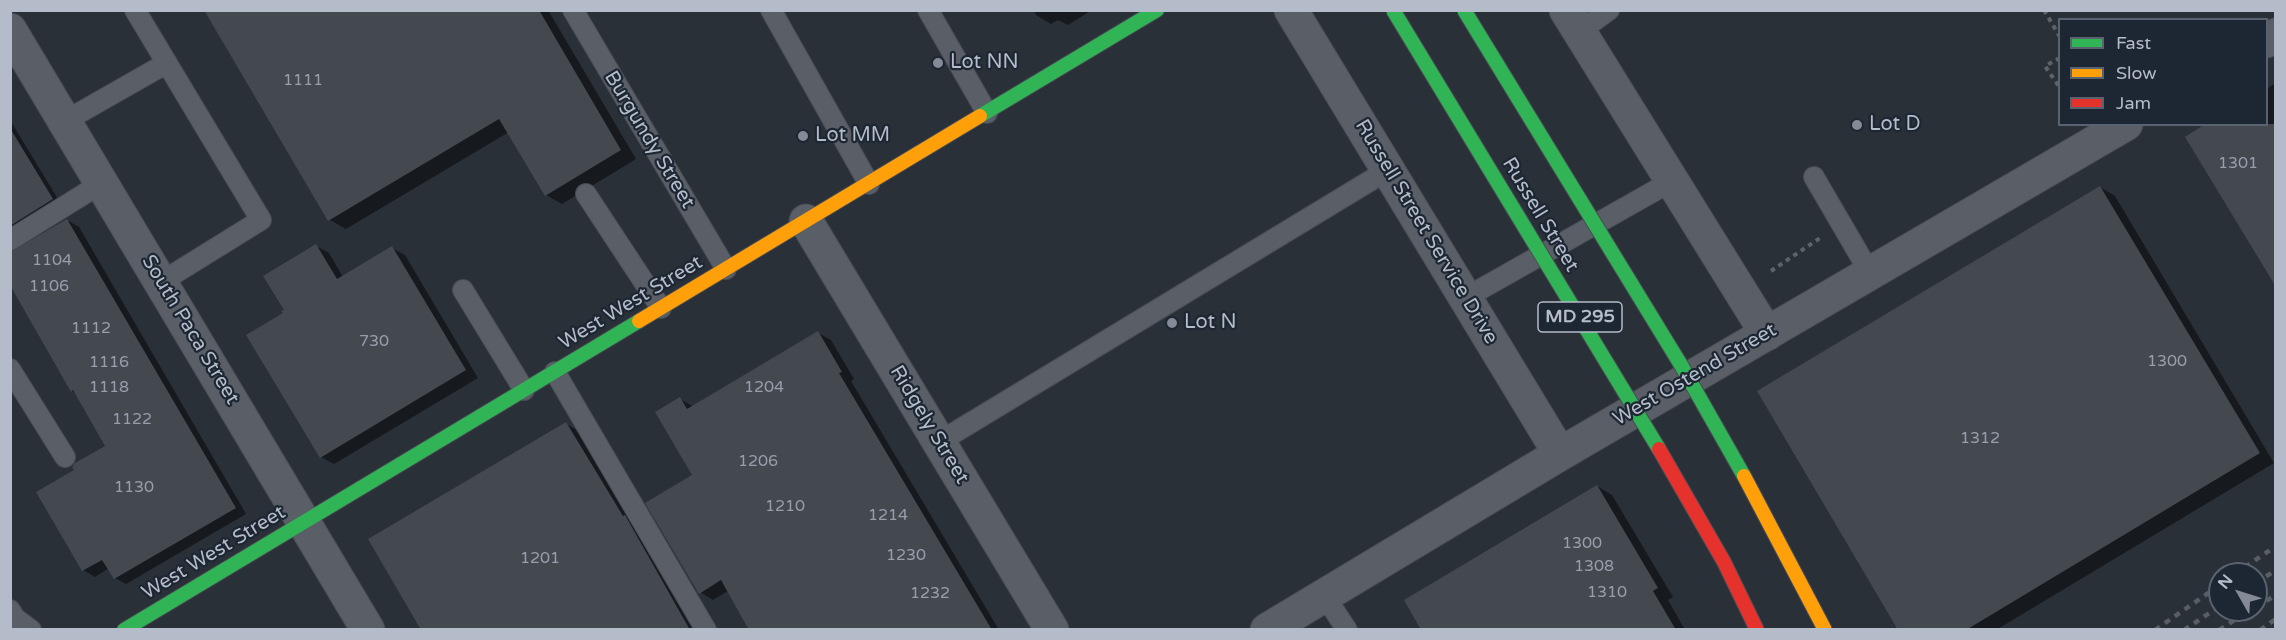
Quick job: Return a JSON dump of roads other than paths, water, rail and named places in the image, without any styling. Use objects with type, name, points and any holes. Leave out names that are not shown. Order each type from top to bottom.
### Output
[{"type":"main road","name":"West West Street","points":[[124,630],[1157,10]]},
{"type":"main road","name":"Russell Street","points":[[1393,10],[1630,399],[1724,562],[1757,630]]},
{"type":"main road","name":"Russell Street","points":[[1464,10],[1681,365],[1764,512],[1825,630]]},
{"type":"street","name":"Russell Street Service Drive","points":[[1291,10],[1560,454]]},
{"type":"street","points":[[1572,21],[1767,334]]},
{"type":"street","name":"South Paca Street","points":[[10,30],[368,630]]},
{"type":"street","name":"West Ostend Street","points":[[1267,630],[1560,454],[2123,126]]},
{"type":"street","name":"Ridgely Street","points":[[806,221],[1052,630]]},
{"type":"lane","points":[[135,10],[261,220],[161,282]]},
{"type":"lane","name":"Burgundy Street","points":[[573,10],[726,269]]},
{"type":"lane","points":[[771,10],[869,184]]},
{"type":"lane","points":[[928,10],[987,113]]},
{"type":"lane","points":[[1572,21],[1609,10]]},
{"type":"lane","points":[[65,121],[167,63]]},
{"type":"lane","points":[[939,442],[1388,170]]},
{"type":"lane","points":[[1814,177],[1870,273]]},
{"type":"lane","points":[[1465,298],[1672,181]]},
{"type":"lane","points":[[10,240],[102,183]]},
{"type":"lane","points":[[586,194],[661,308]]},
{"type":"lane","points":[[463,290],[524,390]]},
{"type":"lane","points":[[10,369],[65,457]]},
{"type":"lane","points":[[555,372],[706,630]]},
{"type":"lane","points":[[1324,595],[1347,630]]},
{"type":"lane","points":[[10,610],[15,618],[31,630]]},
{"type":"railway","points":[[2253,562],[2276,546]]},
{"type":"railway","points":[[2268,575],[2276,570]]},
{"type":"railway","points":[[2155,630],[2208,593]]},
{"type":"railway","points":[[2268,600],[2276,595]]},
{"type":"railway","points":[[2184,630],[2208,614]]},
{"type":"railway","points":[[2260,630],[2276,619]]},
{"type":"railway","points":[[2219,630],[2232,622]]},
{"type":"place","name":"Lot NN","points":[[938,63]]},
{"type":"place","name":"Lot D","points":[[1857,125]]},
{"type":"place","name":"Lot MM","points":[[803,136]]},
{"type":"place","name":"Lot N","points":[[1172,323]]}]
